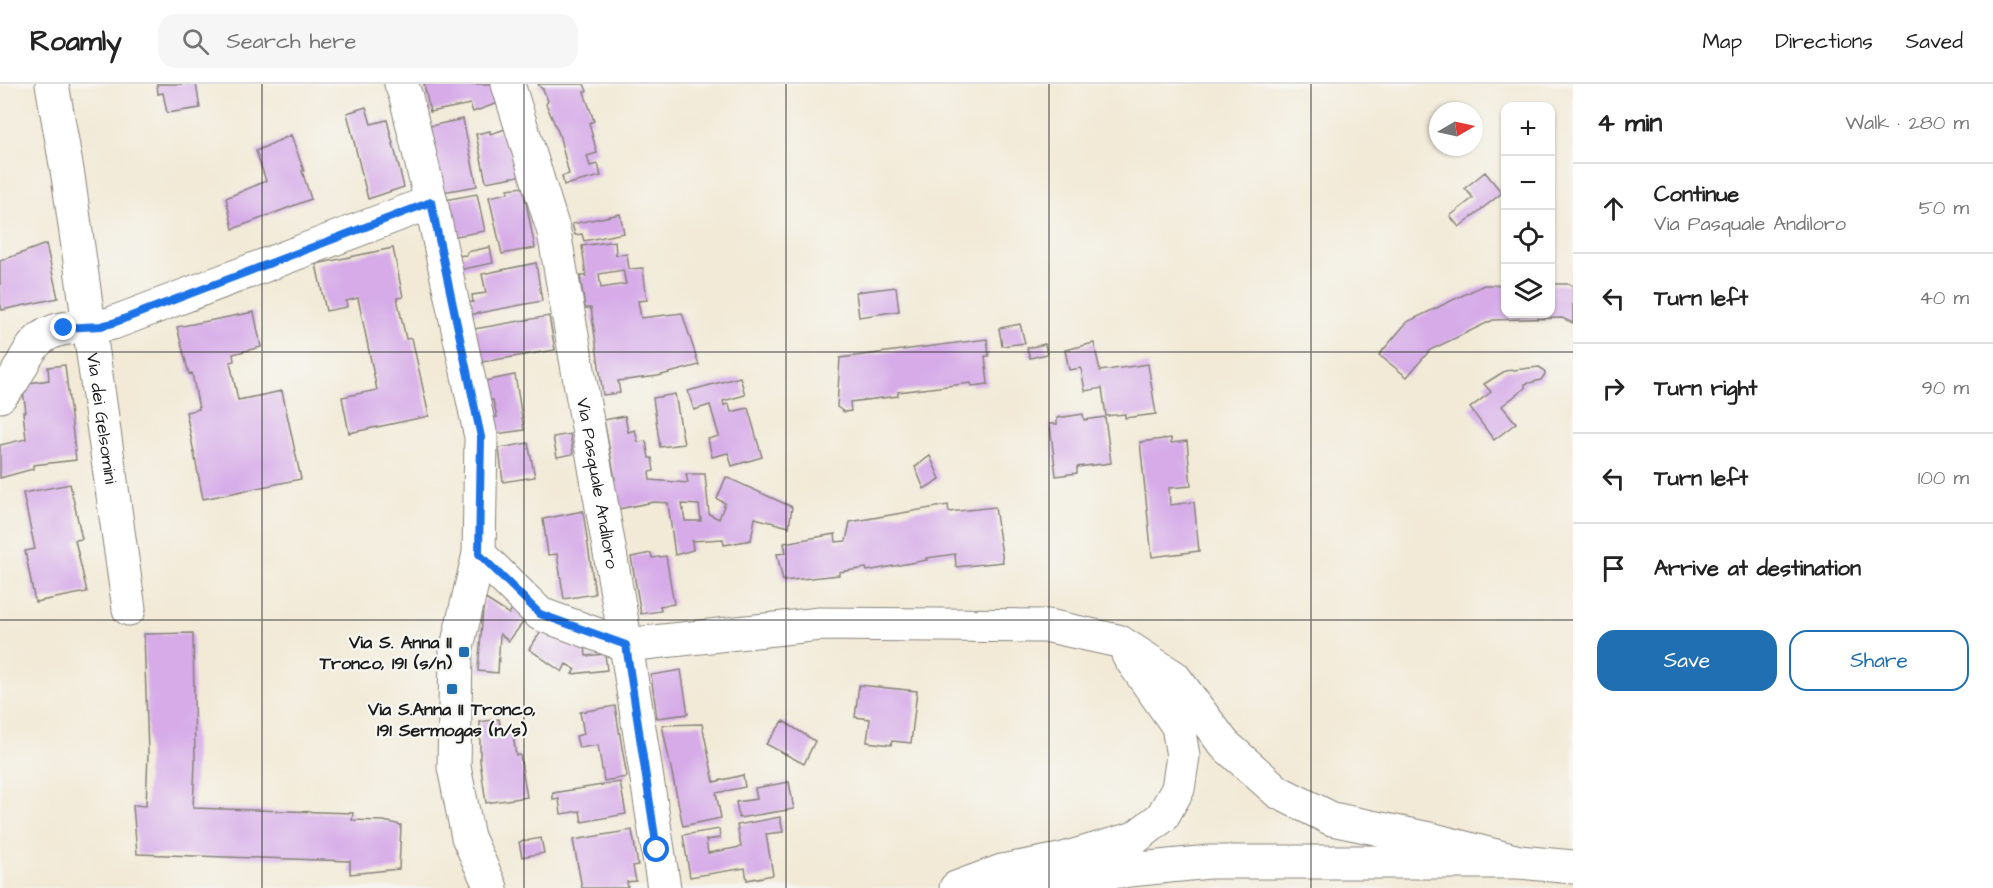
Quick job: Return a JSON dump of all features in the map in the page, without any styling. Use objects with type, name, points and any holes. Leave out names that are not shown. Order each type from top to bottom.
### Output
[{"type":"main road","name":"Via dei Gelsomini","points":[[52,84],[69,176],[88,327],[129,609]]},
{"type":"main road","points":[[401,84],[431,202],[481,437],[479,554],[456,651],[454,767],[468,837],[490,888]]},
{"type":"main road","name":"Via Pasquale Andiloro","points":[[508,84],[554,232],[626,645],[664,888]]},
{"type":"main road","points":[[0,396],[12,382],[29,349],[51,332],[64,328],[113,323],[431,202]]},
{"type":"main road","points":[[479,554],[540,614],[626,645],[820,624],[1048,626],[1119,641],[1174,677],[1224,744],[1278,792],[1332,819],[1434,840],[1519,862]]},
{"type":"main road","points":[[956,888],[1002,871],[1060,860],[1135,838],[1162,817],[1178,789],[1183,756],[1178,726],[1119,641]]},
{"type":"main road","points":[[1006,888],[1090,874],[1209,862],[1519,862],[1573,867]]},
{"type":"building","points":[[157,84],[196,84],[200,108],[167,113],[163,93],[158,94]]},
{"type":"building","points":[[424,84],[492,84],[498,103],[473,112],[470,104],[430,112]]},
{"type":"building","points":[[538,84],[584,84],[587,91],[584,92],[594,121],[589,123],[597,153],[587,156],[590,166],[598,164],[601,176],[564,185],[562,176],[569,174],[559,134],[546,104],[548,101],[543,89]]},
{"type":"building","points":[[366,107],[371,124],[387,120],[404,187],[368,199],[347,113]]},
{"type":"building","points":[[463,119],[477,186],[443,192],[430,126]]},
{"type":"building","points":[[506,129],[519,176],[486,182],[476,134],[490,131],[490,134]]},
{"type":"building","points":[[291,135],[311,199],[233,229],[226,198],[266,181],[256,151]]},
{"type":"building","points":[[1485,172],[1501,194],[1459,227],[1450,216],[1473,198],[1465,188]]},
{"type":"building","points":[[523,187],[535,248],[502,254],[489,197],[508,193],[508,189]]},
{"type":"building","points":[[477,194],[485,231],[451,237],[444,200]]},
{"type":"building","points":[[620,214],[624,233],[584,241],[582,234],[575,235],[572,224]]},
{"type":"building","points":[[615,241],[616,255],[627,254],[629,269],[643,268],[647,300],[638,301],[641,318],[682,313],[699,365],[658,376],[618,381],[620,393],[603,395],[591,308],[585,308],[580,276],[586,276],[582,246]],"holes":[[[623,270],[626,284],[601,288],[599,274]]]},
{"type":"building","points":[[46,244],[58,298],[2,310],[0,261]]},
{"type":"building","points":[[490,247],[493,263],[458,270],[455,256],[467,255],[467,252]]},
{"type":"building","points":[[393,248],[403,297],[397,298],[406,339],[412,338],[429,416],[349,433],[342,397],[377,390],[358,298],[346,301],[347,307],[326,311],[316,264]]},
{"type":"building","points":[[536,263],[542,301],[468,315],[466,303],[473,302],[472,295],[486,293],[482,274]]},
{"type":"building","points":[[1555,284],[1569,284],[1573,286],[1573,323],[1562,318],[1493,320],[1430,350],[1407,377],[1379,355],[1407,322],[1484,285],[1501,285],[1501,318],[1555,318]]},
{"type":"building","points":[[896,287],[899,311],[859,317],[856,292]]},
{"type":"building","points":[[254,312],[261,347],[233,354],[234,361],[230,362],[238,400],[282,391],[301,479],[203,499],[186,412],[199,409],[192,373],[189,374],[177,327]]},
{"type":"building","points":[[549,316],[555,350],[482,362],[474,329]]},
{"type":"building","points":[[1020,324],[1025,343],[1002,346],[999,328]]},
{"type":"building","points":[[987,339],[989,356],[985,356],[988,384],[972,386],[971,383],[898,392],[898,396],[850,402],[851,411],[844,412],[837,407],[840,358]]},
{"type":"building","points":[[1094,343],[1100,371],[1148,364],[1156,414],[1125,418],[1125,414],[1106,416],[1102,388],[1085,391],[1081,368],[1069,370],[1065,350]]},
{"type":"building","points":[[1045,344],[1047,354],[1030,358],[1027,348]]},
{"type":"building","points":[[65,365],[76,460],[33,465],[33,469],[0,478],[0,445],[26,439],[23,412],[26,412],[22,384],[49,380],[48,367]]},
{"type":"building","points":[[1539,367],[1544,370],[1545,374],[1541,380],[1525,384],[1525,388],[1502,406],[1516,423],[1494,440],[1470,408],[1491,392],[1484,384],[1505,371]]},
{"type":"building","points":[[515,375],[524,430],[496,434],[493,418],[497,417],[493,400],[489,400],[485,381]]},
{"type":"building","points":[[740,377],[745,395],[723,401],[724,405],[729,404],[731,412],[748,408],[762,457],[732,466],[728,453],[712,457],[708,439],[719,436],[710,405],[694,410],[688,391]]},
{"type":"building","points":[[675,394],[684,444],[660,447],[653,398]]},
{"type":"building","points":[[1083,414],[1084,420],[1105,417],[1111,463],[1077,467],[1077,473],[1056,476],[1050,424],[1057,424],[1057,418]]},
{"type":"building","points":[[625,416],[628,432],[635,430],[638,442],[646,441],[654,471],[649,472],[650,480],[688,483],[686,474],[705,474],[709,514],[719,519],[725,503],[717,499],[726,477],[792,507],[789,527],[755,518],[751,540],[724,545],[723,539],[692,541],[693,550],[675,555],[668,503],[654,502],[618,509],[604,420]],"holes":[[[682,504],[699,505],[701,521],[685,521]]]},
{"type":"building","points":[[570,434],[573,454],[557,457],[553,437]]},
{"type":"building","points":[[1171,438],[1171,443],[1187,441],[1191,486],[1169,488],[1170,505],[1194,502],[1199,551],[1152,557],[1140,442]]},
{"type":"building","points":[[528,443],[535,477],[503,482],[499,448]]},
{"type":"building","points":[[930,456],[940,479],[924,489],[915,467]]},
{"type":"building","points":[[70,484],[82,539],[75,540],[87,592],[35,602],[25,551],[35,549],[23,493]]},
{"type":"building","points":[[948,505],[949,512],[995,507],[1003,562],[956,567],[955,554],[867,571],[866,568],[839,572],[839,575],[783,581],[777,554],[786,553],[784,543],[835,534],[836,542],[846,541],[850,522]]},
{"type":"building","points":[[583,511],[595,594],[564,599],[557,554],[548,555],[543,519]]},
{"type":"building","points":[[651,553],[652,558],[666,556],[674,604],[660,606],[661,611],[641,614],[631,557]]},
{"type":"building","points":[[484,598],[509,614],[513,607],[527,617],[509,641],[500,634],[498,673],[478,671]]},
{"type":"building","points":[[545,626],[585,646],[586,656],[605,654],[607,670],[572,674],[575,669],[566,664],[562,672],[529,649]]},
{"type":"building","points":[[193,633],[195,763],[193,808],[353,813],[352,820],[384,821],[401,825],[399,869],[350,874],[350,861],[137,854],[133,805],[146,806],[148,753],[144,634]]},
{"type":"building","points":[[681,670],[688,714],[657,718],[651,675]]},
{"type":"building","points":[[859,685],[917,691],[911,743],[892,741],[891,745],[867,742],[870,719],[855,717]]},
{"type":"building","points":[[615,706],[627,777],[604,781],[598,745],[579,748],[576,736],[584,734],[580,712]]},
{"type":"building","points":[[499,719],[501,730],[512,728],[516,755],[520,755],[527,797],[486,803],[480,761],[480,722]]},
{"type":"building","points":[[783,721],[815,741],[804,764],[766,744]]},
{"type":"building","points":[[702,724],[714,782],[743,775],[745,787],[716,793],[721,818],[683,826],[662,725]]},
{"type":"building","points":[[620,782],[626,814],[582,822],[580,811],[561,814],[559,799],[553,800],[553,793]]},
{"type":"building","points":[[789,782],[794,809],[739,818],[736,802],[757,799],[755,788]]},
{"type":"building","points":[[780,817],[783,832],[766,834],[773,875],[747,880],[745,868],[690,877],[683,835],[719,829],[720,838],[706,840],[708,853],[741,847],[737,825]]},
{"type":"building","points":[[632,830],[638,865],[633,866],[636,881],[627,882],[628,888],[582,888],[573,840]]},
{"type":"building","points":[[541,838],[544,853],[522,857],[519,842]]},
{"type":"place","name":"Via S. Anna II Tronco, 191 (s/n)","points":[[464,652]]},
{"type":"place","name":"Via S.Anna II Tronco, 191 Sermogas (n/s)","points":[[452,689]]},
{"type":"route","points":[[64,328],[113,323],[431,202],[481,437],[479,554],[540,614],[626,645],[657,850]]}]
